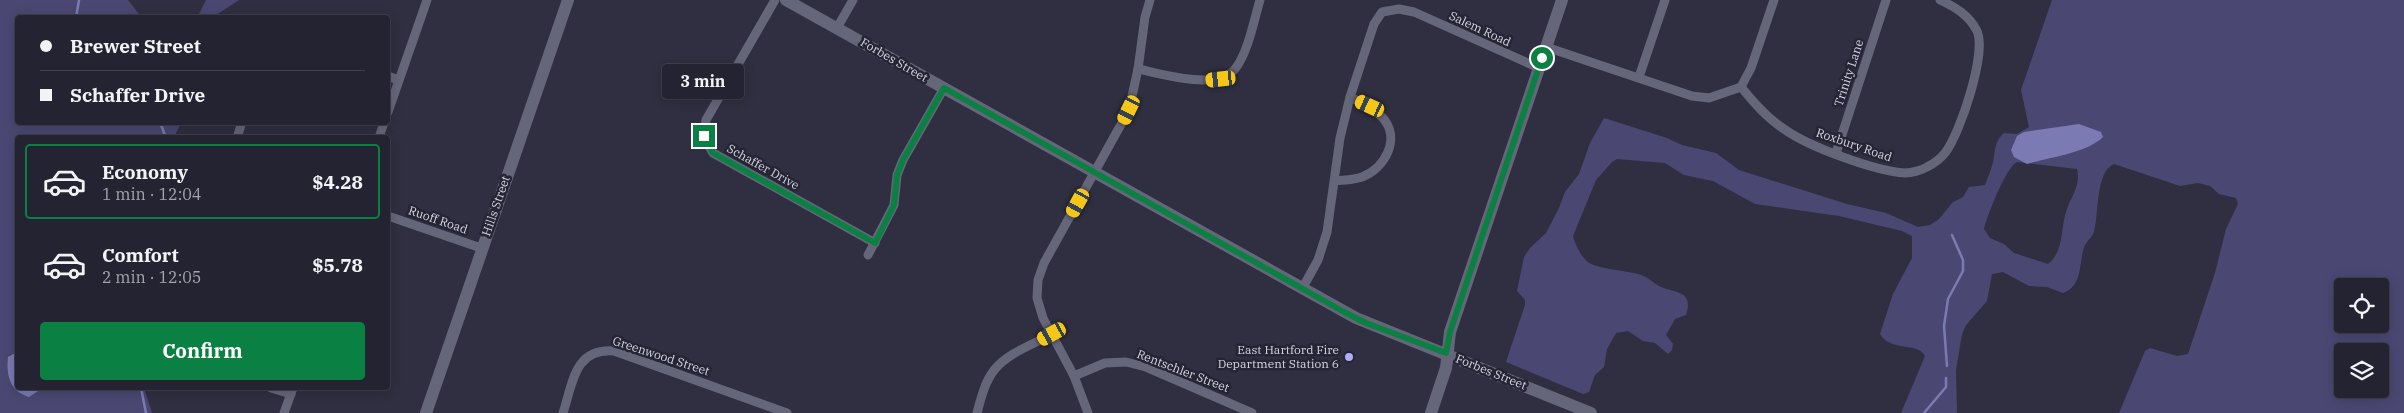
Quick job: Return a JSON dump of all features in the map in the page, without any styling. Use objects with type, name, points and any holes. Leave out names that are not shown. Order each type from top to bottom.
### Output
[{"type":"main road","name":"Hills Street","points":[[426,413],[481,248],[568,0]]},
{"type":"main road","name":"Forbes Street","points":[[786,0],[1366,323],[1446,353],[1591,413]]},
{"type":"main road","points":[[1431,413],[1446,368],[1446,353],[1450,332],[1562,0]]},
{"type":"street","points":[[390,106],[427,0]]},
{"type":"street","name":"Schaffer Drive","points":[[775,0],[706,120],[704,136],[713,153],[875,243]]},
{"type":"street","points":[[837,28],[852,0]]},
{"type":"street","points":[[1088,413],[1074,376],[1043,318],[1037,298],[1038,280],[1044,263],[1129,110],[1138,69],[1145,17],[1150,0]]},
{"type":"street","points":[[1138,69],[1203,81],[1221,79],[1234,70],[1242,58],[1260,0]]},
{"type":"street","points":[[1639,77],[1665,0]]},
{"type":"street","points":[[1546,47],[1692,96],[1709,98],[1741,87],[1751,68],[1774,0]]},
{"type":"street","name":"Trinity Lane","points":[[1836,154],[1886,0]]},
{"type":"street","name":"Roxbury Road","points":[[1741,87],[1760,109],[1785,130],[1836,154],[1886,170],[1908,173],[1926,168],[1944,155],[1953,140],[1979,66],[1981,48],[1977,32],[1968,18],[1956,8],[1940,0]]},
{"type":"street","name":"Salem Road","points":[[1302,288],[1318,260],[1324,241],[1335,181],[1340,138],[1350,97],[1374,24],[1382,12],[1399,9],[1414,12],[1539,68]]},
{"type":"street","points":[[390,77],[398,80]]},
{"type":"street","points":[[868,256],[894,205],[897,175],[903,160],[944,88]]},
{"type":"street","points":[[1335,181],[1361,177],[1378,168],[1389,154],[1391,134],[1384,119],[1370,106],[1350,97]]},
{"type":"street","name":"Ruoff Road","points":[[390,217],[481,248]]},
{"type":"street","points":[[977,413],[987,381],[995,369],[1006,359],[1052,334]]},
{"type":"street","name":"Greenwood Street","points":[[563,413],[578,367],[587,356],[600,350],[614,352],[787,413]]},
{"type":"street","name":"Rentschler Street","points":[[1074,376],[1105,363],[1126,362],[1146,367],[1252,413]]},
{"type":"street","points":[[284,413],[292,391]]},
{"type":"shaded area","points":[[0,0],[128,0],[139,15],[15,15],[15,125],[180,125],[175,135],[15,135],[15,390],[145,390],[152,413],[0,413]]},
{"type":"shaded area","points":[[206,0],[239,0],[216,15],[198,15]]},
{"type":"shaded area","points":[[2052,0],[2404,0],[2404,413],[2119,413],[2145,351],[2150,348],[2177,356],[2188,354],[2215,273],[2226,229],[2238,204],[2236,198],[2219,194],[2210,186],[2198,183],[2180,186],[2114,164],[2104,176],[2099,195],[2094,232],[2085,245],[2077,279],[2070,290],[2063,293],[2047,287],[2029,286],[2003,272],[1992,274],[1987,301],[1966,325],[1962,334],[1956,370],[1957,413],[1901,413],[1925,356],[1916,349],[1891,343],[1880,334],[1893,294],[1912,258],[1912,236],[1902,231],[1839,216],[1755,204],[1713,181],[1684,175],[1665,163],[1617,159],[1612,162],[1596,180],[1573,236],[1583,257],[1593,265],[1641,275],[1661,287],[1678,292],[1686,297],[1688,307],[1686,315],[1675,319],[1666,335],[1673,344],[1672,350],[1668,354],[1655,343],[1643,341],[1628,331],[1616,333],[1607,349],[1604,367],[1595,375],[1589,392],[1583,394],[1506,362],[1525,305],[1525,300],[1517,291],[1524,257],[1530,248],[1546,233],[1565,192],[1579,174],[1590,143],[1604,118],[1667,138],[1682,145],[1716,153],[1739,170],[1847,204],[1886,213],[1918,227],[1930,225],[1939,219],[1953,202],[1963,197],[1969,187],[1985,185],[1992,166],[1996,144],[2000,137],[2004,133],[2017,134],[2029,127],[2021,90]],"holes":[[[2017,162],[2077,169],[2077,185],[2065,216],[2060,246],[2048,264],[2014,253],[2004,244],[1990,238],[1984,229],[1989,214],[2003,182]]]},
{"type":"water","points":[[2079,124],[2101,132],[2103,137],[2078,151],[2027,164],[2014,157],[2011,150],[2017,136],[2024,132]]},
{"type":"water","points":[[15,353],[15,389],[9,376],[8,357]]},
{"type":"water","points":[[16,390],[40,390],[29,397]]},
{"type":"waterway","points":[[76,15],[79,0]]},
{"type":"waterway","points":[[161,125],[165,135]]},
{"type":"waterway","points":[[1947,366],[1944,326],[1948,299],[1963,271],[1963,260],[1952,235]]},
{"type":"waterway","points":[[1924,413],[1946,387],[1946,378]]},
{"type":"waterway","points":[[141,390],[146,413]]},
{"type":"place","name":"East Hartford Fire Department Station 6","points":[[1349,357]]},
{"type":"route","points":[[704,136],[713,153],[875,243],[894,205],[897,175],[903,160],[944,88],[1344,312],[1366,323],[1446,353],[1450,332],[1542,58]]}]
